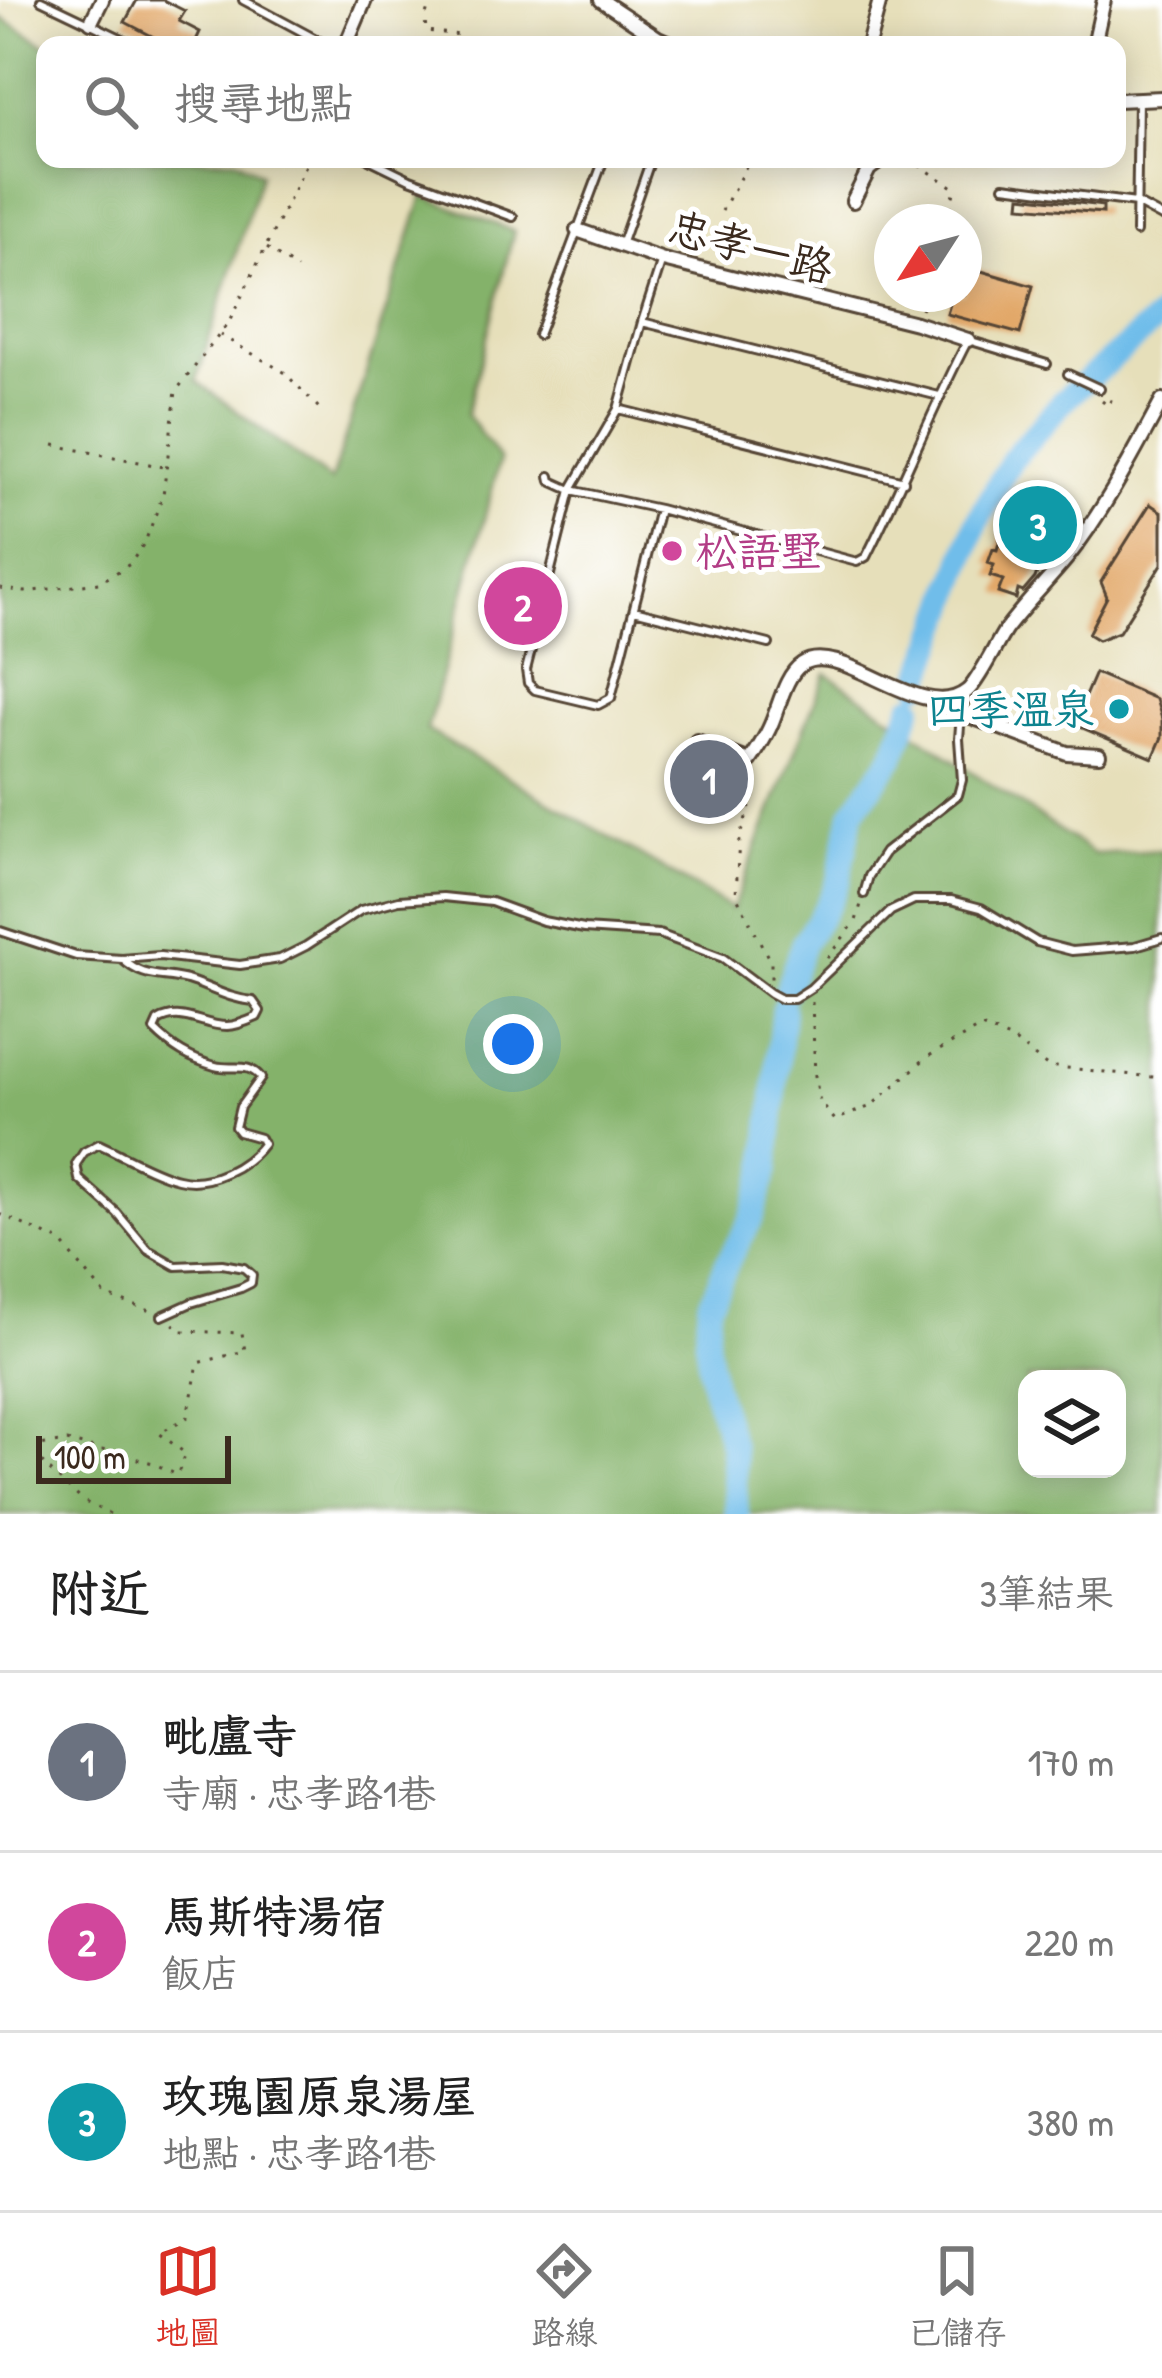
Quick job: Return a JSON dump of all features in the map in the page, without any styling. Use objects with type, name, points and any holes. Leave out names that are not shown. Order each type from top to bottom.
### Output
[{"type":"street","points":[[91,22],[102,0]]},
{"type":"street","points":[[350,36],[365,0]]},
{"type":"street","points":[[602,0],[649,36]]},
{"type":"street","points":[[870,36],[880,0]]},
{"type":"street","points":[[1096,36],[1105,0]]},
{"type":"street","points":[[1126,100],[1162,98]]},
{"type":"street","points":[[853,201],[871,168]]},
{"type":"street","name":"忠孝一路","points":[[577,230],[663,260],[968,340]]},
{"type":"street","points":[[698,741],[750,760],[792,676],[804,662],[824,657],[922,697],[947,700],[968,691],[1027,601],[1067,557],[1117,484],[1162,401]]},
{"type":"street","points":[[961,713],[1067,753],[1099,755]]},
{"type":"lane","points":[[41,0],[118,36]]},
{"type":"lane","points":[[243,0],[310,36]]},
{"type":"lane","points":[[1136,232],[1138,99]]},
{"type":"lane","points":[[387,168],[512,218]]},
{"type":"lane","points":[[538,335],[601,168]]},
{"type":"lane","points":[[621,245],[648,168]]},
{"type":"lane","points":[[1004,187],[1136,203],[1162,217]]},
{"type":"lane","points":[[659,509],[611,698],[598,705],[536,690],[528,683],[526,670],[572,490],[618,409],[663,260]]},
{"type":"lane","points":[[642,322],[939,396]]},
{"type":"lane","points":[[550,476],[551,481],[572,490],[857,562],[866,557],[904,481],[968,340]]},
{"type":"lane","name":"忠孝一路","points":[[968,340],[1047,364]]},
{"type":"lane","points":[[1068,374],[1100,389]]},
{"type":"lane","points":[[618,409],[904,481]]},
{"type":"lane","points":[[634,610],[769,644]]},
{"type":"lane","points":[[864,894],[869,875],[885,852],[958,795],[961,713],[968,691]]},
{"type":"lane","points":[[0,931],[76,956],[160,956],[240,965],[280,959],[361,910],[399,900],[443,897],[491,902],[543,921],[584,929],[658,934],[723,958],[770,992],[794,999],[891,911],[914,900],[951,900],[981,908],[1037,942],[1072,951],[1136,946],[1162,938]]},
{"type":"lane","points":[[122,959],[146,975],[184,979],[236,999],[253,1000],[260,1011],[257,1017],[226,1026],[169,1015],[154,1030],[173,1049],[215,1066],[249,1066],[257,1071],[261,1078],[240,1107],[235,1127],[260,1138],[260,1149],[233,1169],[206,1180],[180,1180],[99,1144],[84,1152],[76,1164],[79,1179],[148,1250],[176,1265],[222,1264],[244,1268],[252,1275],[251,1283],[242,1288],[162,1316]]},
{"type":"path","points":[[430,0],[426,31],[460,35]]},
{"type":"path","points":[[0,588],[25,592],[98,584],[130,564],[145,542],[164,495],[176,391],[230,322],[305,168]]},
{"type":"path","points":[[722,211],[745,168]]},
{"type":"path","points":[[923,168],[955,188],[951,204]]},
{"type":"path","points":[[266,247],[297,269]]},
{"type":"path","points":[[916,323],[920,312]]},
{"type":"path","points":[[220,334],[284,372],[319,408]]},
{"type":"path","points":[[1100,389],[1108,406],[1114,394]]},
{"type":"path","points":[[54,445],[165,467]]},
{"type":"path","points":[[750,760],[746,775],[755,789],[739,838],[736,895],[771,963],[770,992]]},
{"type":"path","points":[[832,952],[856,921],[864,894]]},
{"type":"path","points":[[811,988],[815,1076],[820,1102],[835,1120],[871,1106],[927,1057],[981,1027],[1012,1039],[1047,1066],[1162,1078]]},
{"type":"path","points":[[0,1214],[60,1241],[105,1295],[162,1316],[182,1331],[242,1333],[245,1351],[198,1363],[188,1417],[159,1433],[186,1454],[177,1474],[153,1462],[67,1441],[39,1445],[43,1464],[83,1502],[110,1514]]},
{"type":"green space","points":[[0,17],[36,39],[36,168],[251,168],[261,174],[196,381],[331,481],[423,196],[514,231],[467,415],[500,460],[427,730],[732,909],[826,673],[1094,854],[1162,850],[1162,1514],[0,1514]]},
{"type":"building","points":[[137,0],[163,0],[185,11],[179,21],[200,32],[198,36],[152,36],[125,22]]},
{"type":"building","points":[[1021,196],[1103,206],[1103,213],[1020,206]]},
{"type":"building","points":[[982,271],[1033,286],[1020,334],[947,314],[982,312]]},
{"type":"building","points":[[1053,501],[1077,508],[1068,538],[1060,537],[1054,556],[1044,553],[1035,578],[1023,592],[1018,590],[1016,599],[998,593],[1003,580],[990,576],[994,565],[988,563],[993,549],[997,550],[1011,502],[1049,513]]},
{"type":"building","points":[[1150,504],[1162,512],[1162,564],[1119,632],[1098,640],[1088,634],[1107,597],[1101,582]]},
{"type":"building","name":"四季溫泉","points":[[1095,673],[1156,699],[1162,737],[1153,758],[1073,724]]},
{"type":"waterway","points":[[920,684],[977,522],[1012,459],[1064,400],[1162,315]]},
{"type":"waterway","points":[[786,992],[803,943],[839,880],[852,813],[893,757],[912,706]]},
{"type":"waterway","points":[[737,1514],[732,1446],[713,1385],[706,1340],[709,1306],[752,1218],[767,1170],[783,1009]]},
{"type":"place","name":"玫瑰園原泉湯屋","points":[[1038,525]]},
{"type":"place","name":"松語墅","points":[[672,551]]},
{"type":"place","name":"馬斯特湯宿","points":[[523,606]]},
{"type":"place","name":"四季溫泉","points":[[1119,709]]},
{"type":"place","name":"毗盧寺","points":[[709,779]]}]
